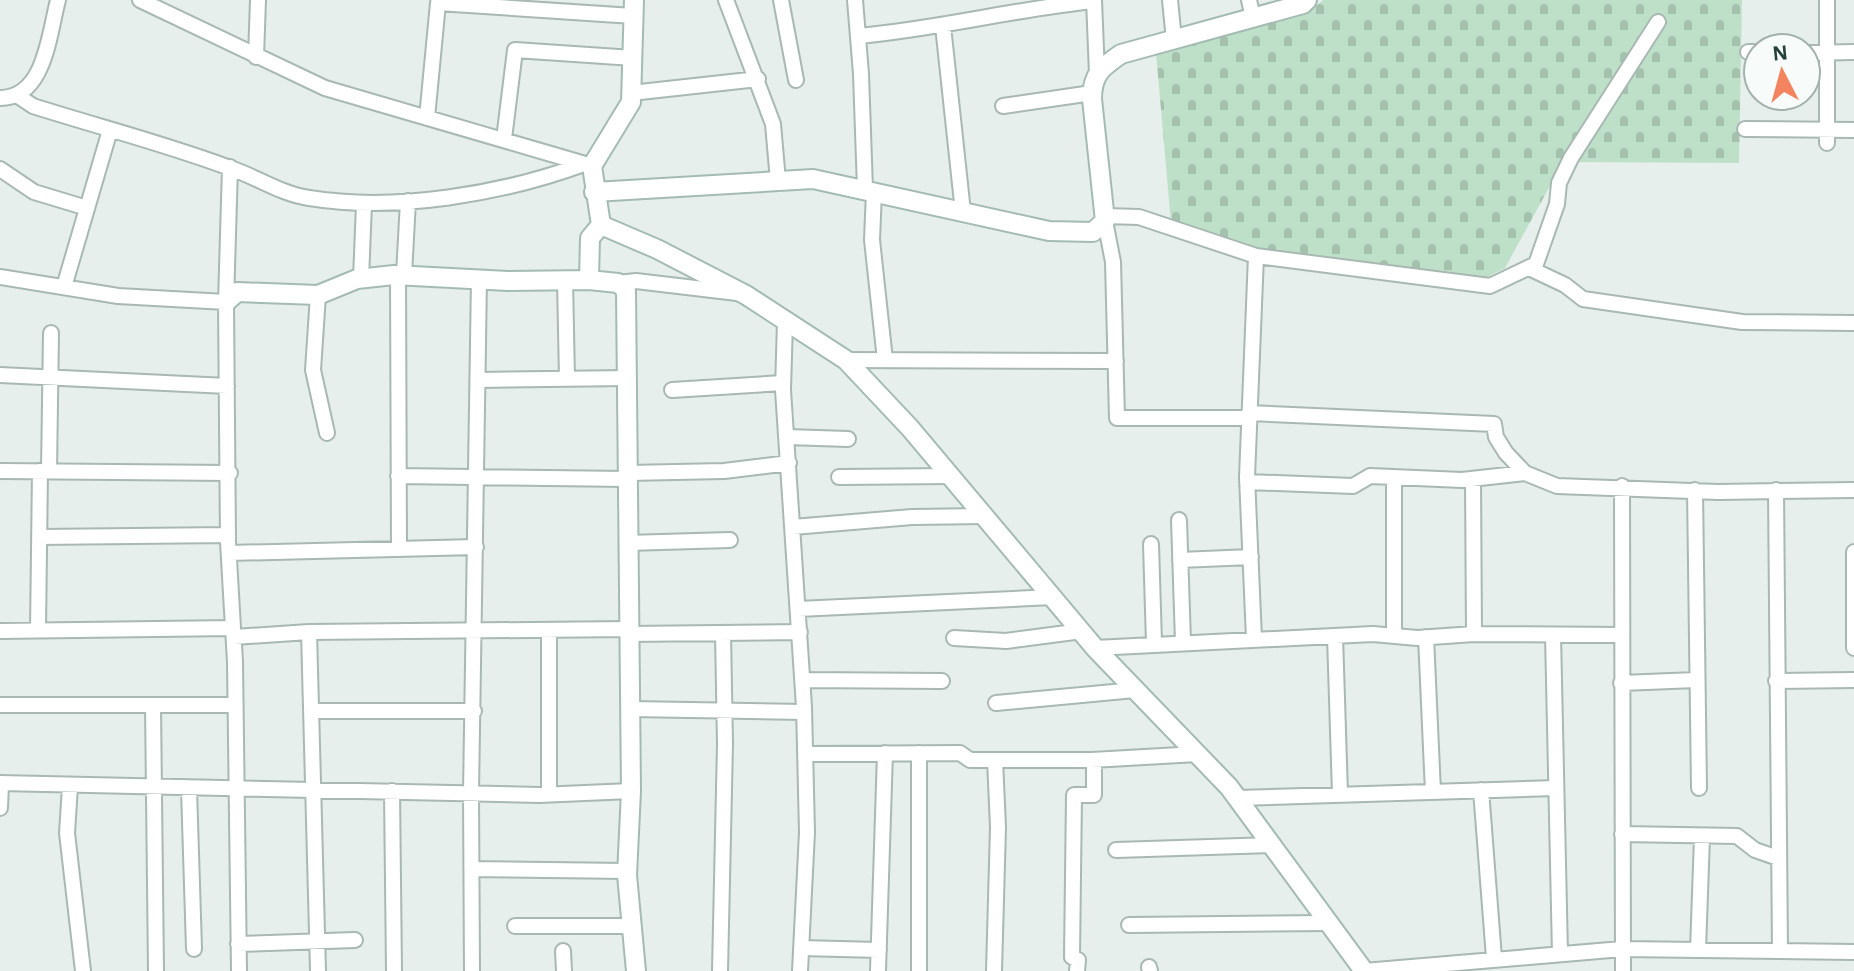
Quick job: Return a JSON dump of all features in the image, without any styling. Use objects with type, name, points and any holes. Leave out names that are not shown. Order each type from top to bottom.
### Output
[{"type":"street","points":[[0,98],[18,96],[26,91],[39,70],[58,0]]},
{"type":"street","points":[[140,0],[325,88],[588,165]]},
{"type":"street","points":[[256,57],[258,0]]},
{"type":"street","points":[[726,0],[773,124],[778,181]]},
{"type":"street","points":[[781,0],[796,80]]},
{"type":"street","points":[[855,0],[872,240],[885,360]]},
{"type":"street","points":[[1170,0],[1174,40]]},
{"type":"street","points":[[1097,74],[1121,54],[1174,40],[1251,9],[1307,0]]},
{"type":"street","points":[[1827,0],[1827,136]]},
{"type":"street","points":[[858,36],[943,26],[980,16],[1094,1],[1097,74],[1092,93],[1105,219],[1113,262],[1117,418],[1249,415],[1494,424],[1496,437],[1506,453],[1525,473],[1557,486],[1854,490]]},
{"type":"street","points":[[18,96],[33,106],[230,167],[288,193],[364,204],[502,188],[588,165],[631,102],[634,8],[438,3],[427,118]]},
{"type":"street","points":[[594,192],[813,179],[1049,231],[1093,232],[1105,219],[1139,217],[1256,256],[1490,286],[1529,268],[1540,254],[1557,204],[1559,183],[1571,158],[1658,22]]},
{"type":"street","points":[[943,26],[963,212]]},
{"type":"street","points":[[504,139],[515,50],[633,58]]},
{"type":"street","points":[[1822,53],[1854,52]]},
{"type":"street","points":[[631,93],[758,79]]},
{"type":"street","points":[[1003,106],[1092,93]]},
{"type":"street","points":[[1745,129],[1827,136],[1854,130]]},
{"type":"street","points":[[64,287],[110,130]]},
{"type":"street","points":[[588,165],[601,225]]},
{"type":"street","points":[[230,167],[226,302],[230,473],[228,535],[233,632],[239,971]]},
{"type":"street","points":[[0,169],[34,192],[87,208]]},
{"type":"street","points":[[399,549],[401,275],[408,201]]},
{"type":"street","points":[[361,279],[364,204]]},
{"type":"street","points":[[589,280],[590,238],[601,225]]},
{"type":"street","points":[[601,225],[657,249],[742,293],[846,360],[951,476],[1095,648],[1237,798],[1364,971],[1622,949],[1854,952]]},
{"type":"street","points":[[1254,639],[1247,482],[1256,256]]},
{"type":"street","points":[[1529,268],[1565,285],[1583,299],[1742,322],[1854,323]]},
{"type":"street","points":[[0,277],[118,296],[226,302],[237,292],[318,295],[361,279],[401,275],[618,283],[636,281],[742,293]]},
{"type":"street","points":[[472,971],[471,793],[479,279]]},
{"type":"street","points":[[565,280],[567,379]]},
{"type":"street","points":[[618,283],[628,297],[627,543],[631,791],[627,871],[636,971]]},
{"type":"street","points":[[318,295],[313,370],[327,433]]},
{"type":"street","points":[[785,321],[783,383],[803,680],[807,832],[800,971]]},
{"type":"street","points":[[38,630],[39,537],[51,333]]},
{"type":"street","points":[[846,360],[1116,361]]},
{"type":"street","points":[[0,375],[50,375],[227,386]]},
{"type":"street","points":[[478,380],[628,378]]},
{"type":"street","points":[[672,390],[783,383]]},
{"type":"street","points":[[787,437],[848,439]]},
{"type":"street","points":[[398,476],[627,476],[724,471],[789,463]]},
{"type":"street","points":[[0,471],[230,473]]},
{"type":"street","points":[[1247,482],[1353,486],[1370,476],[1473,479],[1525,473]]},
{"type":"street","points":[[839,477],[951,476]]},
{"type":"street","points":[[1394,477],[1394,636]]},
{"type":"street","points":[[1473,479],[1474,634]]},
{"type":"street","points":[[1622,486],[1623,971]]},
{"type":"street","points":[[1695,490],[1699,788]]},
{"type":"street","points":[[1776,490],[1780,951]]},
{"type":"street","points":[[793,527],[912,517],[985,516]]},
{"type":"street","points":[[1179,520],[1183,642]]},
{"type":"street","points":[[39,537],[228,535]]},
{"type":"street","points":[[627,543],[730,540]]},
{"type":"street","points":[[1151,544],[1154,643]]},
{"type":"street","points":[[229,553],[476,547]]},
{"type":"street","points":[[1854,552],[1854,648]]},
{"type":"street","points":[[1180,560],[1251,557]]},
{"type":"street","points":[[798,609],[1053,597]]},
{"type":"street","points":[[549,630],[549,794]]},
{"type":"street","points":[[0,631],[800,632]]},
{"type":"street","points":[[954,638],[1006,641],[1082,631]]},
{"type":"street","points":[[309,632],[314,711],[318,971]]},
{"type":"street","points":[[720,971],[723,633]]},
{"type":"street","points":[[1553,635],[1560,954]]},
{"type":"street","points":[[1095,648],[1335,636],[1622,635]]},
{"type":"street","points":[[1335,636],[1340,794]]},
{"type":"street","points":[[1426,637],[1433,792]]},
{"type":"street","points":[[803,680],[942,681]]},
{"type":"street","points":[[1621,683],[1696,680]]},
{"type":"street","points":[[1776,681],[1854,680]]},
{"type":"street","points":[[996,703],[1135,690]]},
{"type":"street","points":[[0,705],[233,705]]},
{"type":"street","points":[[153,705],[156,971]]},
{"type":"street","points":[[630,709],[804,712]]},
{"type":"street","points":[[314,711],[474,711]]},
{"type":"street","points":[[878,971],[885,753]]},
{"type":"street","points":[[919,753],[919,971]]},
{"type":"street","points":[[805,754],[960,753],[970,760],[1094,760],[1197,754]]},
{"type":"street","points":[[994,971],[998,827],[995,760]]},
{"type":"street","points":[[1077,971],[1078,960],[1072,957],[1074,795],[1094,795],[1094,760]]},
{"type":"street","points":[[0,808],[0,784],[236,791],[549,794],[631,791]]},
{"type":"street","points":[[70,786],[67,833],[83,971]]},
{"type":"street","points":[[1237,798],[1555,788]]},
{"type":"street","points":[[189,789],[194,949]]},
{"type":"street","points":[[1481,790],[1494,958]]},
{"type":"street","points":[[392,791],[394,971]]},
{"type":"street","points":[[1622,834],[1737,836],[1755,850],[1778,858]]},
{"type":"street","points":[[1698,950],[1702,837]]},
{"type":"street","points":[[1116,850],[1272,845]]},
{"type":"street","points":[[472,869],[627,871]]},
{"type":"street","points":[[1129,925],[1329,923]]},
{"type":"street","points":[[515,926],[632,926]]},
{"type":"street","points":[[238,944],[355,940]]},
{"type":"street","points":[[801,948],[879,950]]},
{"type":"street","points":[[563,951],[564,971]]},
{"type":"green space","points":[[1323,0],[1742,0],[1739,163],[1563,162],[1505,268],[1481,280],[1251,248],[1171,223],[1156,53],[1271,23]]}]
